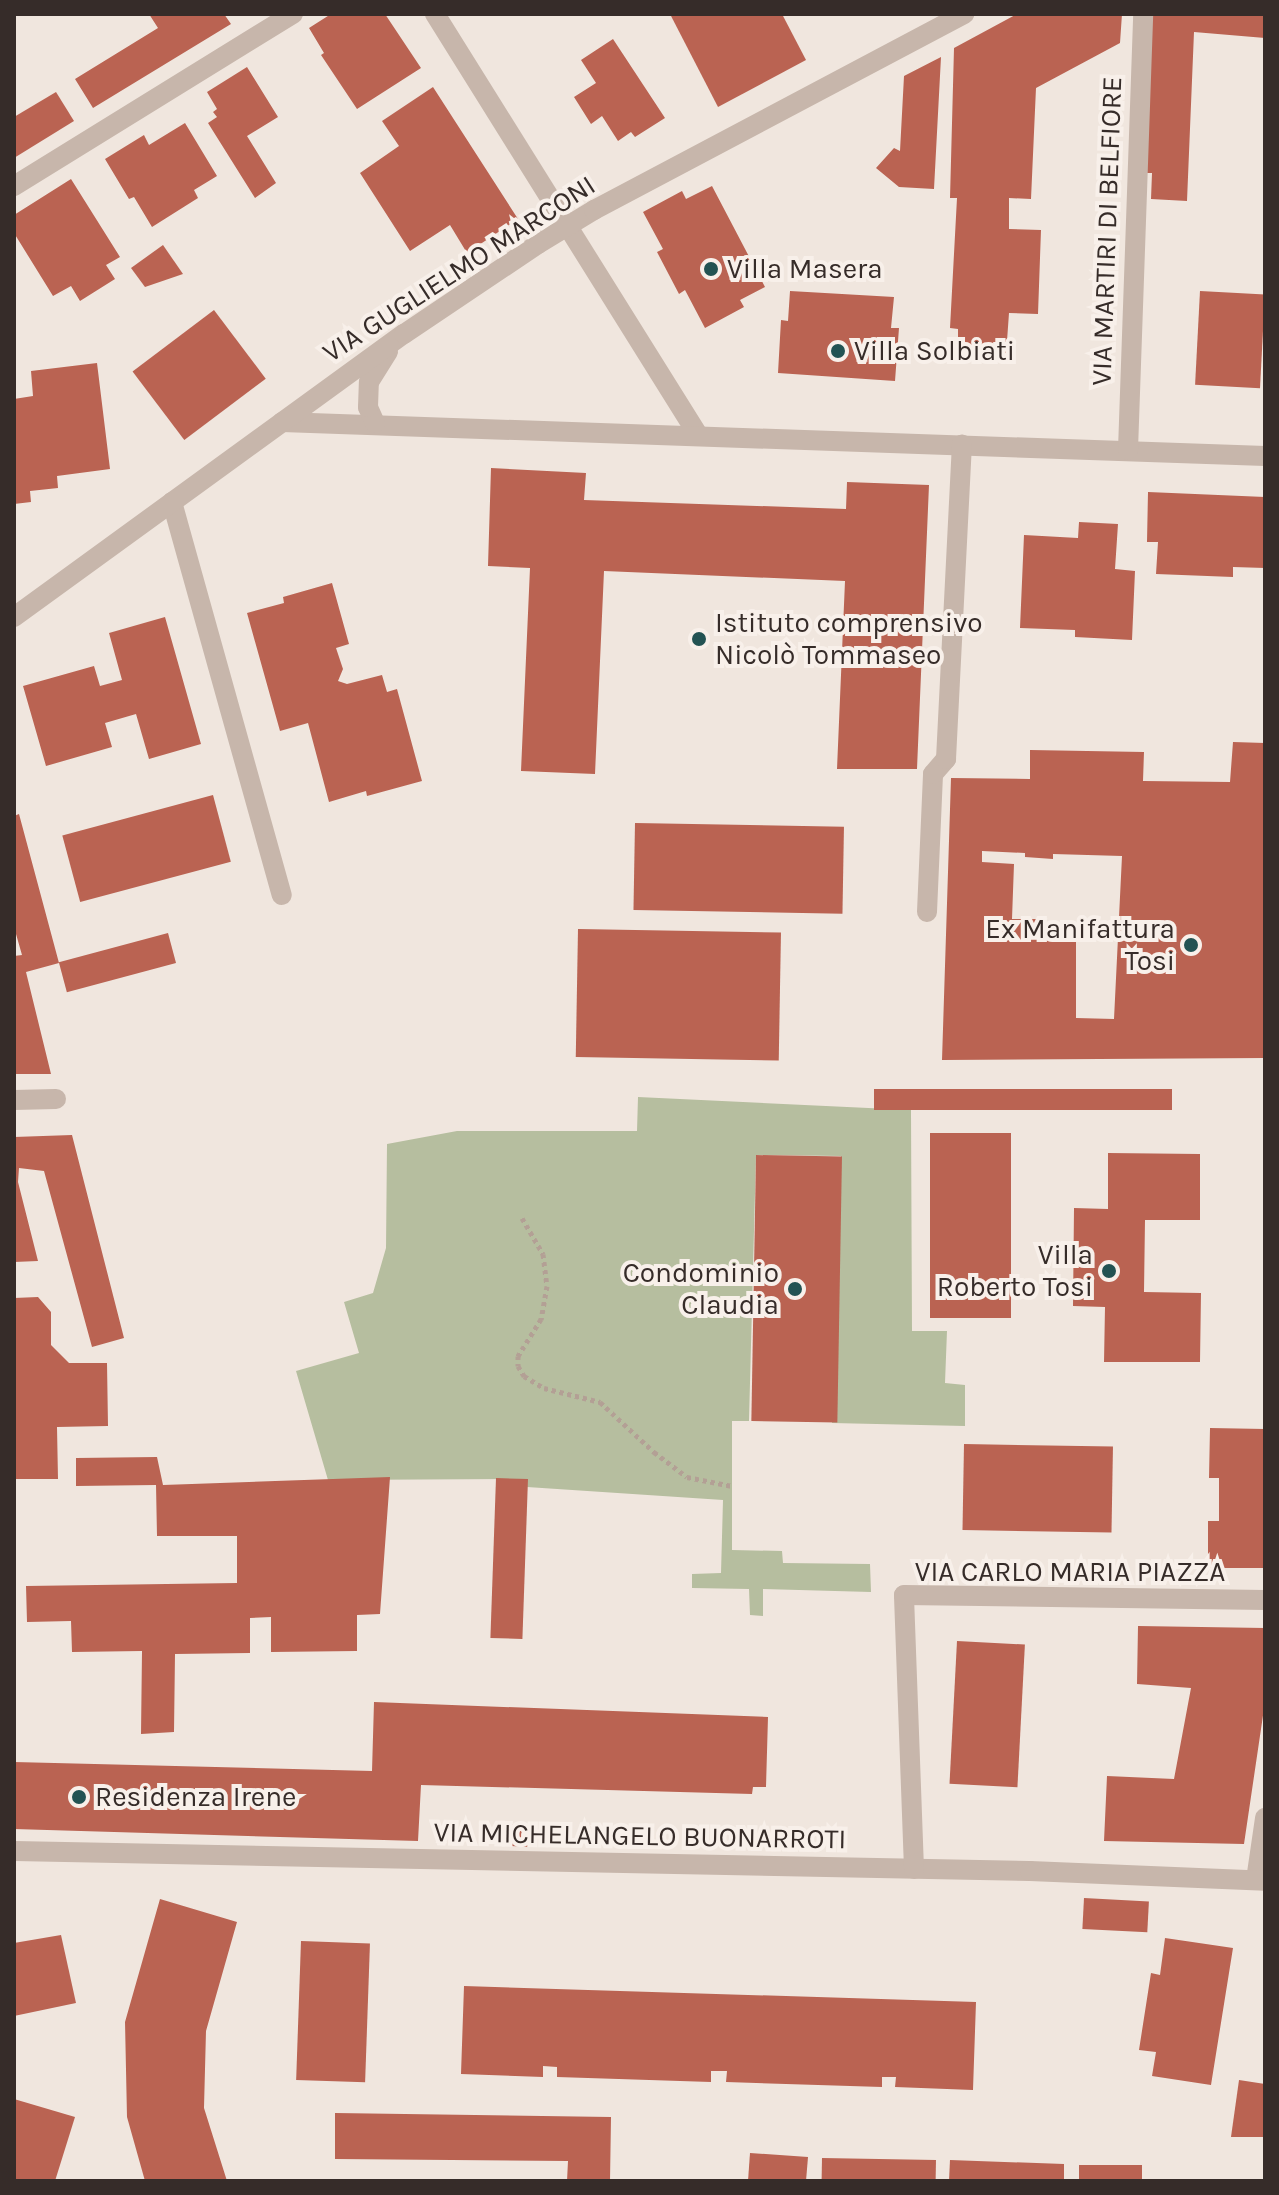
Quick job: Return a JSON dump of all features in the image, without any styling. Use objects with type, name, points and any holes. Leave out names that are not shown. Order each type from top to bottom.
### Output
[{"type":"street","points":[[14,186],[293,14]]},
{"type":"street","points":[[435,14],[698,435]]},
{"type":"street","name":"VIA GUGLIELMO MARCONI","points":[[14,617],[404,334],[568,226],[964,14]]},
{"type":"street","name":"VIA MARTIRI DI BELFIORE","points":[[1128,450],[1143,14]]},
{"type":"street","points":[[375,423],[368,407],[369,382],[404,334]]},
{"type":"street","points":[[282,422],[1265,456]]},
{"type":"street","points":[[927,912],[933,774],[946,759],[962,444]]},
{"type":"street","points":[[172,502],[282,895]]},
{"type":"street","points":[[14,1100],[56,1099]]},
{"type":"street","name":"VIA CARLO MARIA PIAZZA","points":[[914,1869],[904,1595],[1265,1600]]},
{"type":"street","points":[[1261,1880],[1265,1818]]},
{"type":"street","name":"VIA MICHELANGELO BUONARROTI","points":[[14,1851],[914,1869],[1261,1880]]},
{"type":"path","points":[[522,1218],[543,1254],[547,1286],[541,1319],[518,1356],[524,1376],[544,1388],[600,1402],[654,1452],[687,1477],[732,1486]]},
{"type":"green space","points":[[638,1097],[911,1110],[912,1331],[947,1331],[945,1383],[965,1385],[965,1426],[832,1423],[841,1156],[756,1155],[749,1421],[732,1421],[732,1550],[782,1551],[783,1563],[870,1564],[871,1592],[763,1589],[763,1616],[750,1615],[749,1589],[692,1588],[692,1574],[721,1573],[723,1500],[527,1487],[527,1479],[328,1480],[296,1371],[359,1353],[344,1302],[373,1293],[386,1248],[387,1144],[457,1131],[637,1131]]},
{"type":"building","points":[[149,14],[224,14],[231,24],[93,108],[75,79],[158,28]]},
{"type":"building","points":[[331,14],[385,14],[421,68],[357,109],[321,55],[324,53],[309,28]]},
{"type":"building","points":[[670,14],[782,14],[806,60],[718,107]]},
{"type":"building","points":[[1017,14],[1122,14],[1120,43],[1036,88],[1031,199],[1009,198],[1009,229],[1041,230],[1038,314],[1009,313],[1006,355],[958,352],[958,329],[950,328],[957,198],[950,198],[954,48]]},
{"type":"building","points":[[1152,14],[1265,14],[1265,38],[1194,32],[1187,201],[1151,199],[1152,173],[1143,173]]},
{"type":"building","points":[[613,39],[665,118],[635,137],[631,132],[618,141],[602,116],[591,124],[574,97],[596,83],[581,60]]},
{"type":"building","points":[[941,57],[934,189],[899,187],[876,168],[894,148],[900,151],[904,76]]},
{"type":"building","points":[[247,67],[278,117],[247,136],[276,183],[255,198],[208,123],[217,117],[213,112],[217,109],[207,92]]},
{"type":"building","points":[[433,87],[518,219],[467,253],[450,225],[410,251],[360,173],[399,146],[382,121]]},
{"type":"building","points":[[56,92],[74,121],[14,158],[14,117]]},
{"type":"building","points":[[185,123],[217,176],[194,190],[198,198],[152,227],[134,197],[129,199],[105,159],[144,135],[149,145]]},
{"type":"building","points":[[71,179],[120,257],[106,265],[115,279],[80,301],[71,286],[53,296],[14,233],[14,215]]},
{"type":"building","name":"Villa Masera","points":[[712,186],[765,287],[740,300],[744,307],[705,328],[685,290],[679,294],[657,252],[663,249],[643,212],[682,191],[686,199]]},
{"type":"building","points":[[163,245],[183,274],[145,287],[131,268]]},
{"type":"building","name":"Villa Solbiati","points":[[790,291],[894,297],[891,328],[899,328],[895,381],[778,373],[781,320],[788,321]]},
{"type":"building","points":[[1200,291],[1265,294],[1260,388],[1195,385]]},
{"type":"building","points":[[214,310],[266,379],[184,440],[133,371]]},
{"type":"building","points":[[97,363],[110,469],[57,476],[58,488],[30,491],[31,502],[14,504],[14,399],[33,396],[31,371]]},
{"type":"building","points":[[491,468],[586,473],[584,500],[846,509],[847,482],[929,485],[917,769],[837,769],[845,581],[604,571],[595,774],[521,771],[530,568],[488,566]]},
{"type":"building","points":[[1148,492],[1265,497],[1265,568],[1233,567],[1233,577],[1156,574],[1158,542],[1147,542]]},
{"type":"building","points":[[1079,522],[1118,524],[1115,569],[1135,571],[1132,640],[1075,637],[1075,630],[1020,628],[1024,535],[1078,538]]},
{"type":"building","points":[[332,583],[349,644],[336,648],[343,669],[338,681],[347,684],[382,675],[387,692],[397,689],[422,781],[367,796],[366,791],[329,802],[308,723],[280,731],[247,613],[284,603],[283,597]]},
{"type":"building","points":[[165,617],[201,744],[149,759],[136,714],[105,723],[112,747],[46,766],[23,686],[94,666],[100,686],[122,680],[109,633]]},
{"type":"building","points":[[1233,742],[1265,743],[1265,1058],[942,1060],[951,778],[1030,779],[1030,750],[1144,752],[1143,781],[1230,782]],"holes":[[[982,851],[1025,853],[1025,857],[1053,859],[1053,854],[1122,856],[1114,1019],[1076,1018],[1076,941],[1040,940],[1041,919],[1012,919],[1014,864],[982,862]]]},
{"type":"building","points":[[213,795],[231,862],[80,902],[62,835]]},
{"type":"building","points":[[19,814],[59,963],[26,972],[51,1074],[14,1074],[14,956],[22,955],[14,927],[14,816]]},
{"type":"building","points":[[635,823],[844,827],[842,914],[633,910]]},
{"type":"building","points":[[578,929],[781,933],[779,1061],[576,1057]]},
{"type":"building","points":[[168,933],[176,963],[67,992],[59,962]]},
{"type":"building","points":[[874,1089],[1172,1089],[1172,1110],[874,1110]]},
{"type":"building","points":[[930,1133],[1011,1133],[1011,1318],[930,1318]]},
{"type":"building","points":[[72,1135],[124,1338],[92,1347],[44,1171],[19,1168],[18,1182],[38,1261],[14,1262],[14,1137]]},
{"type":"building","name":"Villa Roberto Tosi","points":[[1108,1153],[1200,1154],[1200,1220],[1145,1220],[1144,1292],[1201,1293],[1200,1362],[1104,1362],[1105,1307],[1073,1306],[1074,1208],[1108,1209]]},
{"type":"building","name":"Condominio Claudia","points":[[756,1155],[842,1157],[837,1422],[751,1421]]},
{"type":"building","points":[[38,1297],[51,1312],[51,1345],[69,1363],[107,1363],[108,1426],[57,1427],[58,1479],[14,1479],[14,1298]]},
{"type":"building","points":[[1210,1428],[1265,1429],[1265,1568],[1208,1568],[1208,1521],[1219,1521],[1219,1478],[1209,1478]]},
{"type":"building","points":[[964,1444],[1113,1447],[1111,1533],[962,1530]]},
{"type":"building","points":[[157,1457],[163,1485],[390,1477],[380,1614],[357,1615],[357,1651],[271,1652],[271,1617],[250,1618],[250,1653],[175,1654],[174,1732],[141,1734],[142,1651],[72,1652],[71,1621],[27,1622],[26,1586],[237,1583],[237,1536],[157,1536],[156,1485],[76,1486],[76,1458]]},
{"type":"building","points":[[496,1478],[528,1479],[522,1639],[490,1638]]},
{"type":"building","points":[[1138,1626],[1265,1628],[1265,1702],[1244,1844],[1104,1841],[1107,1776],[1174,1779],[1191,1688],[1137,1684]]},
{"type":"building","points":[[957,1641],[1025,1645],[1017,1787],[950,1784]]},
{"type":"building","points":[[374,1702],[768,1717],[766,1787],[753,1787],[752,1794],[421,1785],[418,1841],[14,1829],[14,1762],[372,1771]]},
{"type":"building","points":[[512,1824],[532,1825],[531,1847],[511,1846]]},
{"type":"building","points":[[1084,1898],[1149,1901],[1147,1932],[1082,1929]]},
{"type":"building","points":[[160,1899],[237,1922],[206,2031],[204,2108],[227,2181],[145,2181],[127,2117],[125,2022]]},
{"type":"building","points":[[61,1935],[76,2003],[14,2016],[14,1943]]},
{"type":"building","points":[[1165,1938],[1233,1948],[1211,2085],[1152,2076],[1156,2052],[1139,2050],[1151,1973],[1160,1975]]},
{"type":"building","points":[[301,1941],[370,1943],[365,2082],[296,2080]]},
{"type":"building","points":[[464,1986],[976,2002],[973,2090],[895,2087],[896,2077],[882,2077],[882,2087],[726,2082],[727,2071],[711,2071],[711,2082],[557,2077],[557,2067],[543,2066],[543,2077],[461,2074]]},
{"type":"building","points":[[1239,2080],[1265,2084],[1265,2137],[1231,2137]]},
{"type":"building","points":[[14,2099],[75,2117],[55,2181],[14,2181]]},
{"type":"building","points":[[335,2113],[611,2117],[610,2181],[567,2181],[568,2161],[335,2159]]},
{"type":"building","points":[[750,2153],[808,2157],[806,2181],[748,2181]]},
{"type":"building","points":[[822,2158],[936,2160],[936,2181],[822,2181]]},
{"type":"building","points":[[950,2160],[1064,2164],[1064,2181],[949,2181]]},
{"type":"building","points":[[1079,2165],[1142,2165],[1142,2181],[1079,2181]]},
{"type":"place","name":"Villa Masera","points":[[711,269]]},
{"type":"place","name":"Villa Solbiati","points":[[838,351]]},
{"type":"place","name":"Istituto comprensivo Nicolò Tommaseo","points":[[699,639]]},
{"type":"place","name":"Ex Manifattura Tosi","points":[[1191,945]]},
{"type":"place","name":"Villa Roberto Tosi","points":[[1109,1271]]},
{"type":"place","name":"Condominio Claudia","points":[[795,1289]]},
{"type":"place","name":"Residenza Irene","points":[[79,1797]]}]
